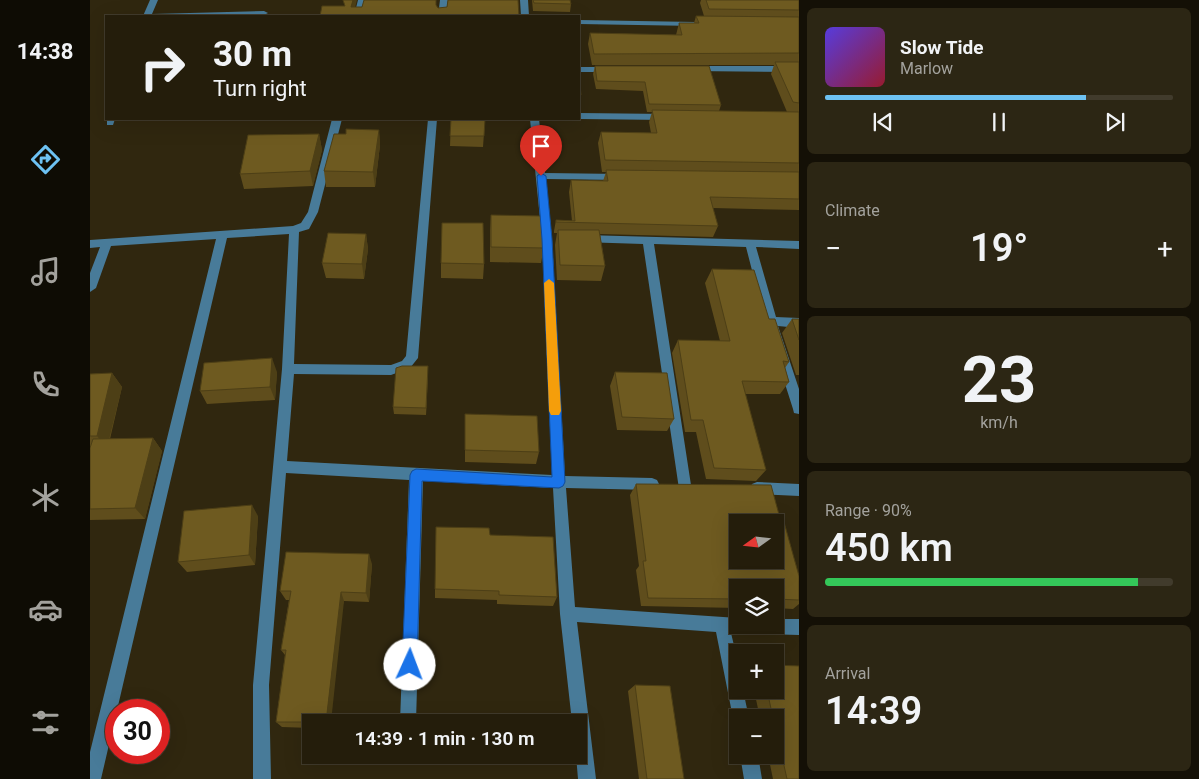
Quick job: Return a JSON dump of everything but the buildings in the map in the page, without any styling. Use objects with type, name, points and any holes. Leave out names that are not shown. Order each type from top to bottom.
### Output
[{"type":"street","points":[[147,15],[154,0]]},
{"type":"street","points":[[358,15],[362,0]]},
{"type":"street","points":[[442,15],[444,0]]},
{"type":"street","points":[[524,0],[525,15]]},
{"type":"street","points":[[176,15],[265,12]]},
{"type":"street","points":[[580,22],[703,24]]},
{"type":"street","points":[[684,69],[799,69]]},
{"type":"street","points":[[580,70],[617,70]]},
{"type":"street","points":[[580,116],[674,117]]},
{"type":"street","points":[[90,244],[294,230],[305,226],[313,212],[337,120]]},
{"type":"street","points":[[288,369],[391,370],[406,365],[412,358],[433,120]]},
{"type":"street","points":[[535,120],[541,176],[552,239],[559,482],[568,614],[586,779]]},
{"type":"street","points":[[541,176],[630,177]]},
{"type":"street","points":[[262,779],[260,685],[288,369],[294,230]]},
{"type":"street","points":[[92,779],[222,234]]},
{"type":"street","points":[[575,239],[799,244]]},
{"type":"street","points":[[279,467],[559,482],[679,485],[648,240]]},
{"type":"street","points":[[90,288],[107,242]]},
{"type":"street","points":[[750,243],[771,321],[799,409]]},
{"type":"street","points":[[771,321],[799,323]]},
{"type":"street","points":[[408,714],[416,475]]},
{"type":"street","points":[[741,488],[799,490]]},
{"type":"street","points":[[568,614],[722,625],[799,627]]},
{"type":"street","points":[[722,625],[739,709]]},
{"type":"street","points":[[751,764],[754,779]]},
{"type":"slow traffic","points":[[549,283],[555,411]]},
{"type":"route","points":[[410,665],[416,475],[559,482],[547,239],[541,176]]}]
